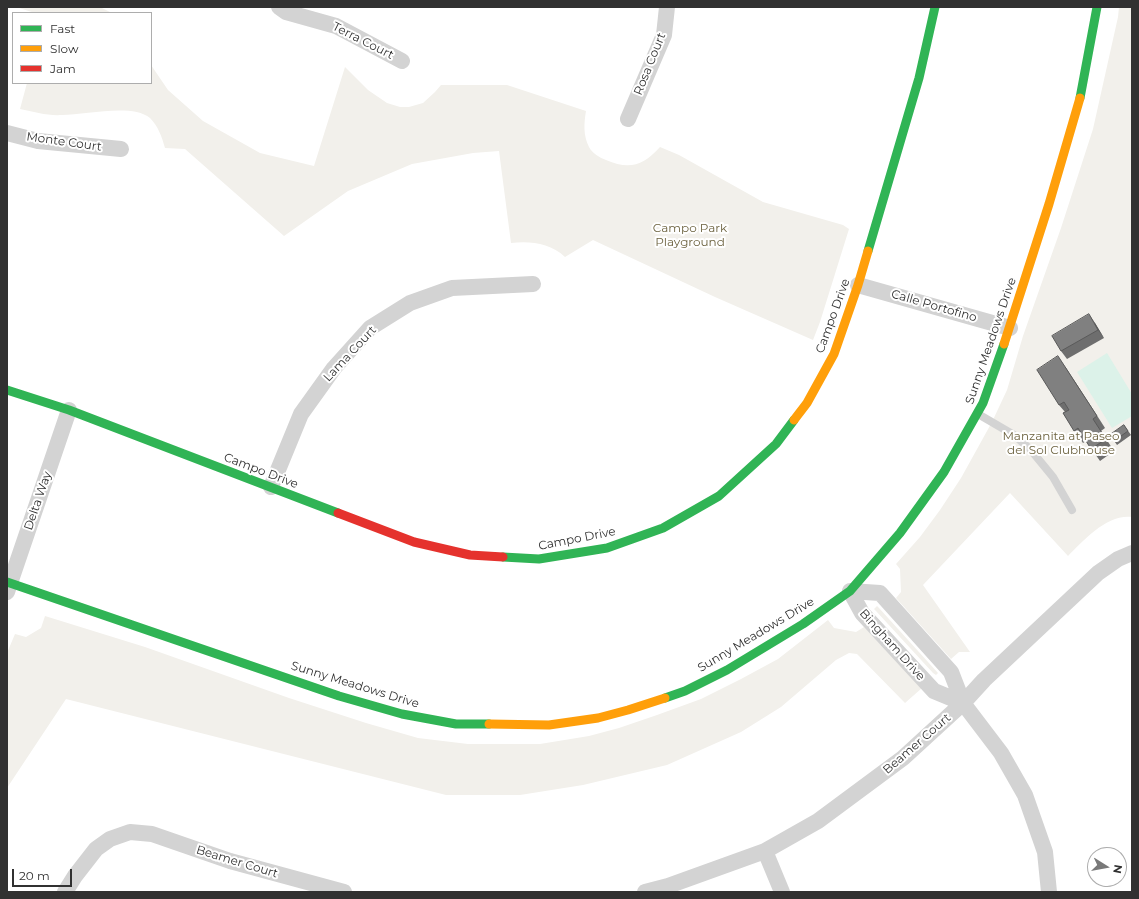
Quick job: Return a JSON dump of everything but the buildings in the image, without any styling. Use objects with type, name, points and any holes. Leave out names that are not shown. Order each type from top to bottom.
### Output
[{"type":"street","name":"Terra Court","points":[[279,7],[286,12],[336,26],[402,61]]},
{"type":"street","name":"Rosa Court","points":[[628,119],[664,35],[667,7]]},
{"type":"street","name":"Campo Drive","points":[[7,390],[69,410],[414,542],[470,555],[539,560],[607,548],[663,528],[719,496],[776,444],[807,403],[834,354],[858,285],[919,78],[935,7]]},
{"type":"street","name":"Sunny Meadows Drive","points":[[8,585],[339,696],[402,714],[456,724],[549,725],[598,718],[628,710],[685,691],[726,670],[803,624],[850,590],[900,534],[944,472],[978,414],[1010,328],[1080,98],[1097,7]]},
{"type":"street","name":"Monte Court","points":[[7,133],[38,141],[121,149]]},
{"type":"street","name":"Lama Court","points":[[271,487],[301,414],[334,368],[370,328],[410,303],[452,288],[533,284]]},
{"type":"street","name":"Calle Portofino","points":[[858,285],[1010,328]]},
{"type":"street","name":"Delta Way","points":[[8,585],[69,410]]},
{"type":"street","name":"Beamer Court","points":[[645,892],[668,886],[765,851],[818,821],[903,758],[963,703],[984,680],[1098,573],[1118,559],[1132,553]]},
{"type":"street","name":"Bingham Drive","points":[[850,590],[862,613],[934,691],[963,703]]},
{"type":"street","name":"Bingham Drive","points":[[850,590],[880,593],[951,672],[963,703],[1002,754],[1025,796],[1045,852],[1049,892]]},
{"type":"street","name":"Beamer Court","points":[[65,892],[96,848],[110,839],[130,832],[152,834],[230,861],[326,890],[344,892]]},
{"type":"street","points":[[765,851],[782,892]]},
{"type":"lane","points":[[978,414],[1014,435],[1030,449],[1053,477],[1072,510]]},
{"type":"green space","points":[[16,7],[100,7],[110,12],[32,12]]},
{"type":"green space","name":"Manzanita at Paseo del Sol Clubhouse","points":[[1119,7],[1132,7],[1132,517],[1123,517],[1105,524],[1097,529],[1068,556],[1010,493],[923,585],[970,652],[959,652],[951,659],[896,598],[901,592],[900,569],[896,564],[920,537],[961,478],[992,422],[1007,390],[1023,336],[1061,228],[1093,129]]},
{"type":"green space","name":"Campo Park Playground","points":[[152,66],[168,90],[203,121],[260,153],[314,166],[345,67],[368,90],[387,103],[400,107],[409,107],[423,103],[441,85],[507,85],[586,111],[584,129],[587,142],[589,147],[596,155],[604,159],[622,165],[635,164],[648,158],[660,147],[679,155],[763,202],[843,225],[849,229],[813,340],[715,297],[593,240],[565,257],[559,252],[540,244],[526,242],[511,243],[499,151],[473,153],[412,164],[348,191],[284,236],[185,149],[165,148],[155,125],[150,118],[142,114],[120,110],[72,115],[52,115],[20,109],[27,84],[152,84]]},
{"type":"green space","points":[[877,606],[938,673],[936,675],[874,609]]},
{"type":"green space","points":[[45,616],[145,647],[289,698],[366,723],[418,738],[468,744],[540,744],[589,736],[619,728],[657,715],[701,699],[778,659],[828,620],[834,628],[856,632],[864,627],[922,688],[905,703],[857,654],[849,653],[836,660],[781,707],[741,732],[667,765],[583,785],[520,795],[446,795],[66,699],[7,788],[7,653],[15,634],[26,637],[41,628]]},
{"type":"shaded area","points":[[1107,353],[1132,394],[1132,416],[1112,428],[1077,372]]},
{"type":"traffic: fast","points":[[868,251],[919,78],[935,7]]},
{"type":"traffic: fast","points":[[1080,98],[1097,7]]},
{"type":"traffic: fast","points":[[665,698],[685,691],[727,670],[803,624],[850,591],[900,533],[944,472],[983,403],[1004,344]]},
{"type":"traffic: fast","points":[[7,390],[69,410],[338,513]]},
{"type":"traffic: fast","points":[[503,557],[539,559],[607,548],[663,528],[719,496],[776,444],[794,420]]},
{"type":"traffic: fast","points":[[7,582],[339,696],[402,714],[456,724],[489,724]]},
{"type":"traffic: slow","points":[[1004,344],[1049,204],[1080,98]]},
{"type":"traffic: slow","points":[[794,420],[807,403],[834,354],[868,251]]},
{"type":"traffic: slow","points":[[489,724],[549,725],[598,718],[665,698]]},
{"type":"traffic: jam","points":[[338,513],[414,542],[470,555],[503,557]]}]
